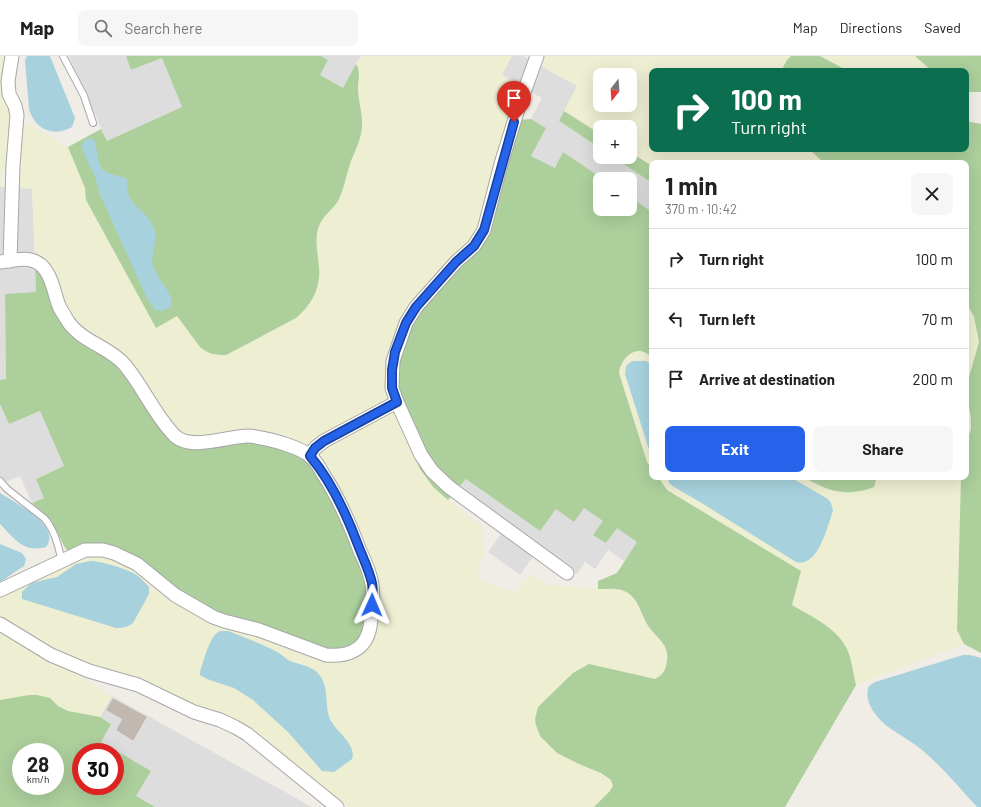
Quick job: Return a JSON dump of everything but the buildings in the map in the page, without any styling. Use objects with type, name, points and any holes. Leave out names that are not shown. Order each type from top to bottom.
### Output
[{"type":"street","points":[[0,590],[85,550],[103,550],[114,553],[137,564],[176,595],[213,617],[259,630],[326,655],[338,656],[350,654],[361,645],[367,637],[370,628],[373,593],[368,569],[348,518],[318,465],[310,456],[280,442],[248,436],[198,442],[184,441],[176,437],[156,413],[132,374],[123,363],[113,354],[81,334],[71,325],[59,306],[49,276],[41,265],[33,260],[24,259],[5,262],[17,115],[15,106],[9,94],[8,81],[12,56]]},
{"type":"street","points":[[537,56],[518,109],[501,164],[484,230],[474,246],[456,262],[416,307],[406,323],[395,352],[392,370],[392,388],[421,455],[440,480],[567,573]]},
{"type":"street","points":[[310,456],[315,448],[324,441],[397,402]]},
{"type":"street","points":[[0,624],[51,655],[88,671],[138,685],[194,712],[220,720],[235,727],[247,734],[337,807]]},
{"type":"lane","points":[[63,56],[84,96],[94,123]]},
{"type":"lane","points":[[0,481],[7,489],[49,523],[62,561]]},
{"type":"shaded area","points":[[69,56],[126,56],[132,70],[162,58],[182,107],[107,141]]},
{"type":"shaded area","points":[[321,56],[361,56],[343,88],[320,75],[328,60]]},
{"type":"shaded area","points":[[512,56],[523,56],[577,86],[559,121],[593,143],[593,164],[624,164],[636,172],[593,172],[564,153],[555,168],[531,156],[546,128],[531,119],[542,98],[501,75]]},
{"type":"shaded area","points":[[637,173],[649,181],[649,210],[637,202]]},
{"type":"shaded area","points":[[0,187],[32,189],[36,292],[5,294],[6,380],[0,380]]},
{"type":"shaded area","points":[[0,404],[9,424],[40,411],[64,466],[36,479],[44,498],[32,503],[20,476],[3,483],[0,476]]},
{"type":"shaded area","points":[[466,479],[540,531],[556,508],[584,508],[603,521],[606,543],[617,527],[638,542],[624,561],[608,550],[595,569],[585,562],[577,574],[539,548],[520,575],[488,552],[507,526],[457,491]]},
{"type":"shaded area","points":[[112,696],[312,807],[155,807],[136,796],[151,771],[124,756],[124,743],[100,742],[111,724],[100,717]]},
{"type":"green space","points":[[0,56],[10,56],[14,120],[9,171],[2,171],[2,187],[0,187]]},
{"type":"green space","points":[[126,56],[321,56],[328,60],[320,75],[343,88],[356,64],[358,67],[358,93],[362,122],[361,132],[341,195],[337,203],[326,215],[319,226],[317,241],[319,275],[317,289],[314,296],[306,308],[296,318],[226,355],[212,354],[200,347],[177,316],[156,328],[86,200],[85,188],[68,147],[101,129],[107,141],[182,107],[162,58],[131,70]]},
{"type":"green space","points":[[361,56],[512,56],[502,75],[521,86],[478,231],[435,277],[389,354],[387,400],[306,449],[182,436],[91,333],[78,324],[35,255],[32,189],[17,188],[23,126],[30,125],[68,147],[85,188],[86,200],[156,328],[177,316],[200,347],[305,311],[311,302],[319,281],[316,248],[319,226],[323,217],[339,200],[350,163],[359,142],[362,126],[358,88],[359,69],[356,64]]},
{"type":"green space","points":[[541,56],[791,56],[783,68],[649,68],[649,152],[812,152],[821,160],[649,160],[649,164],[637,156],[637,120],[593,120],[593,130],[564,111],[577,86],[539,65]]},
{"type":"green space","points":[[791,56],[820,56],[842,68],[783,68]]},
{"type":"green space","points":[[820,56],[915,56],[929,68],[842,68]]},
{"type":"green space","points":[[915,56],[981,56],[981,92],[969,92],[969,68],[929,68]]},
{"type":"green space","points":[[564,111],[593,130],[593,143],[559,121]]},
{"type":"green space","points":[[531,119],[546,128],[531,156],[555,168],[563,152],[593,172],[593,216],[637,216],[637,202],[649,210],[649,355],[642,351],[631,353],[623,361],[619,373],[649,465],[649,480],[660,480],[667,490],[801,571],[792,605],[823,623],[837,635],[849,653],[856,685],[785,807],[594,807],[610,791],[613,786],[611,780],[601,773],[557,753],[540,736],[535,719],[538,707],[573,673],[589,664],[655,679],[664,671],[667,652],[665,647],[647,624],[635,599],[632,596],[621,590],[598,589],[598,581],[617,573],[637,542],[617,528],[606,543],[593,535],[603,521],[584,508],[574,522],[556,509],[540,531],[466,479],[448,500],[433,487],[420,469],[394,412],[402,405],[396,380],[403,339],[421,308],[478,249],[518,120]]},
{"type":"green space","points":[[969,122],[981,124],[981,653],[964,644],[957,630],[961,480],[969,480],[969,435],[971,429],[971,419],[969,406],[969,377],[979,342],[974,317],[969,308],[969,160],[821,160],[812,152],[969,152]]},
{"type":"green space","points":[[637,156],[649,164],[649,181],[637,172],[624,164],[637,164]]},
{"type":"green space","points":[[35,265],[39,268],[56,307],[111,356],[174,439],[261,441],[308,458],[329,489],[369,585],[367,628],[358,643],[338,653],[225,618],[177,592],[139,561],[67,550],[51,520],[32,503],[44,498],[36,479],[64,466],[40,411],[9,424],[0,404],[0,380],[6,379],[5,294],[36,292]]},
{"type":"green space","points":[[969,307],[974,316],[979,342],[969,377]]},
{"type":"green space","points":[[637,351],[649,354],[649,465],[619,373],[622,361],[631,353]]},
{"type":"green space","points":[[969,402],[971,419],[971,429],[969,435]]},
{"type":"green space","points":[[394,412],[414,458],[427,479],[448,500],[482,526],[483,554],[477,575],[487,583],[514,592],[531,575],[547,585],[618,589],[629,593],[640,608],[647,625],[667,648],[668,660],[664,672],[660,677],[655,679],[589,664],[548,745],[557,753],[601,773],[611,780],[613,786],[610,791],[594,807],[348,807],[261,741],[224,717],[118,673],[57,654],[0,618],[0,592],[45,572],[95,556],[104,555],[119,559],[170,596],[325,660],[338,662],[359,654],[373,634],[377,623],[381,599],[379,581],[360,527],[319,463],[317,457],[318,451],[358,427]]},
{"type":"green space","points":[[660,480],[809,480],[837,492],[850,493],[874,487],[876,480],[961,480],[957,630],[964,644],[856,685],[848,650],[841,640],[824,623],[792,606],[667,490]]},
{"type":"green space","points":[[809,480],[876,480],[874,487],[854,492],[837,491]]},
{"type":"green space","points":[[0,629],[112,696],[100,717],[68,711],[58,706],[50,698],[37,695],[0,700]]},
{"type":"green space","points":[[37,695],[50,698],[58,706],[68,711],[100,717],[111,724],[101,742],[103,743],[72,743],[72,795],[124,795],[124,755],[151,771],[136,796],[155,807],[0,807],[0,700]]},
{"type":"water","points":[[27,56],[50,56],[75,118],[72,127],[60,132],[54,132],[42,128],[33,119],[29,110],[25,60]]},
{"type":"water","points":[[90,138],[94,140],[96,144],[101,167],[108,173],[126,178],[129,196],[151,222],[156,239],[152,260],[158,276],[171,298],[171,307],[162,311],[155,310],[147,298],[100,195],[95,177],[81,147],[84,141]]},
{"type":"water","points":[[632,361],[646,361],[649,363],[649,450],[625,374],[626,366]]},
{"type":"water","points":[[668,480],[795,480],[828,499],[831,503],[833,511],[816,553],[804,562],[796,562],[670,484]]},
{"type":"water","points":[[0,493],[29,511],[42,523],[47,529],[49,535],[49,540],[46,547],[31,548],[25,546],[15,539],[0,524]]},
{"type":"water","points":[[0,544],[22,553],[26,559],[24,566],[0,582]]},
{"type":"water","points":[[90,561],[107,564],[134,573],[149,587],[149,594],[133,623],[125,627],[116,628],[22,599],[22,592],[31,583],[57,577],[76,564]]},
{"type":"water","points":[[220,631],[228,631],[260,644],[279,653],[288,660],[307,666],[316,671],[324,684],[331,721],[352,749],[352,759],[334,772],[322,771],[288,732],[253,700],[234,688],[207,679],[200,675],[210,643]]},
{"type":"water","points":[[963,655],[981,658],[981,807],[977,807],[943,770],[922,750],[891,729],[876,715],[868,701],[867,693],[869,686],[875,682]]},
{"type":"route","points":[[372,605],[373,593],[368,569],[348,518],[318,465],[310,456],[315,448],[324,441],[397,402],[392,392],[393,361],[406,323],[416,307],[456,262],[480,239],[484,230],[501,164],[514,122]]}]
